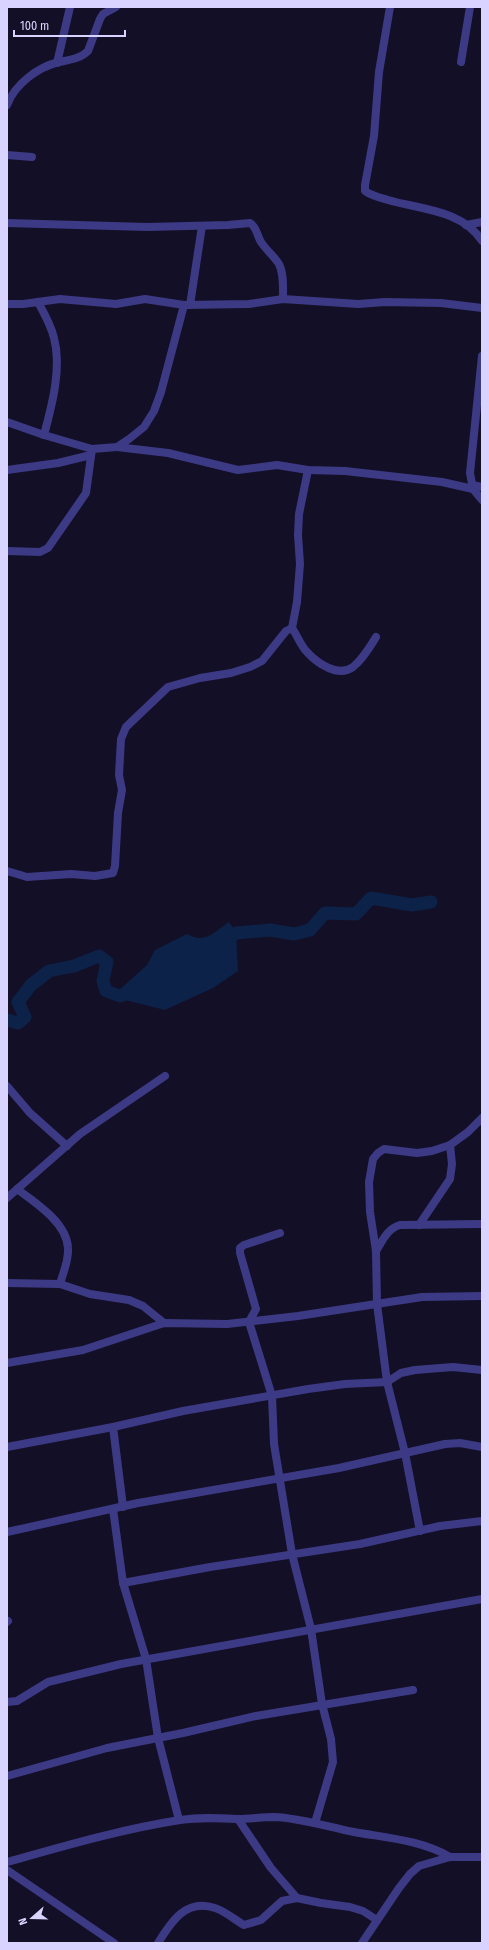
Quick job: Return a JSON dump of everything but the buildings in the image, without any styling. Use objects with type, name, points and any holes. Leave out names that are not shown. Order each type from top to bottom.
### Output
[{"type":"street","points":[[57,62],[70,7]]},
{"type":"street","points":[[7,105],[10,91],[30,74],[57,62],[67,61],[85,54],[88,51],[103,14],[116,7]]},
{"type":"street","points":[[390,7],[379,72],[376,117],[365,191],[369,194],[395,202],[426,208],[466,225],[482,241]]},
{"type":"street","points":[[461,62],[470,7]]},
{"type":"street","points":[[7,155],[32,157]]},
{"type":"street","points":[[466,225],[482,222]]},
{"type":"street","points":[[7,223],[88,226],[202,226],[241,223],[253,224],[260,240],[279,263],[284,299]]},
{"type":"street","points":[[117,447],[144,427],[154,411],[187,305],[202,226]]},
{"type":"street","points":[[7,304],[23,304],[60,299],[116,304],[145,299],[187,305],[250,304],[284,299],[358,304],[385,302],[441,303],[482,308]]},
{"type":"street","points":[[38,302],[54,338],[57,358],[55,384],[44,435]]},
{"type":"street","points":[[482,356],[470,473],[472,487],[482,500]]},
{"type":"street","points":[[7,422],[92,452]]},
{"type":"street","points":[[7,470],[58,463],[92,452],[117,447],[168,453],[238,470],[276,465],[308,470],[345,471],[482,487]]},
{"type":"street","points":[[7,551],[40,552],[48,548],[86,493],[92,452]]},
{"type":"street","points":[[308,470],[299,514],[298,535],[300,564],[297,602],[292,628],[306,651],[322,665],[339,672],[352,667],[365,654],[376,637]]},
{"type":"street","points":[[7,871],[27,877],[71,874],[95,876],[113,873],[115,866],[118,814],[122,790],[119,775],[121,739],[126,727],[168,687],[200,678],[250,668],[262,661],[286,631],[292,628]]},
{"type":"street","points":[[7,1198],[80,1134],[164,1076]]},
{"type":"street","points":[[7,1086],[30,1113],[67,1146]]},
{"type":"street","points":[[420,1531],[405,1453],[387,1382],[378,1304],[376,1251],[369,1197],[369,1182],[373,1159],[384,1149],[417,1153],[432,1151],[450,1145],[468,1132],[482,1118]]},
{"type":"street","points":[[419,1225],[450,1179],[452,1164],[450,1145]]},
{"type":"street","points":[[17,1189],[49,1214],[64,1234],[68,1246],[68,1256],[60,1284]]},
{"type":"street","points":[[376,1251],[393,1227],[400,1225],[482,1224]]},
{"type":"street","points":[[280,1233],[240,1248],[240,1253],[256,1308],[249,1322],[272,1396],[272,1420],[279,1478],[292,1554],[311,1629],[322,1704],[331,1739],[333,1762],[315,1823]]},
{"type":"street","points":[[7,1283],[60,1284],[90,1294],[135,1302],[143,1306],[164,1323]]},
{"type":"street","points":[[7,1363],[89,1348],[164,1323],[227,1324],[422,1297],[482,1296]]},
{"type":"street","points":[[7,1447],[113,1427],[183,1411],[327,1386],[387,1382],[401,1373],[414,1370],[453,1367],[482,1370]]},
{"type":"street","points":[[113,1427],[122,1507]]},
{"type":"street","points":[[7,1532],[122,1507],[339,1468],[445,1444],[460,1443],[482,1447]]},
{"type":"street","points":[[113,1509],[123,1583],[146,1659],[158,1738],[180,1820]]},
{"type":"street","points":[[123,1583],[360,1544],[440,1526],[482,1521]]},
{"type":"street","points":[[7,1702],[17,1701],[48,1682],[146,1659],[482,1599]]},
{"type":"street","points":[[7,1776],[107,1748],[256,1716],[413,1690]]},
{"type":"street","points":[[7,1862],[108,1835],[180,1820],[224,1817],[238,1819],[275,1817],[315,1823],[345,1830],[414,1842],[436,1849],[450,1857]]},
{"type":"street","points":[[238,1819],[271,1868],[297,1898]]},
{"type":"street","points":[[362,1943],[376,1920],[410,1874],[419,1866],[450,1857],[482,1857]]},
{"type":"street","points":[[7,1870],[114,1943]]},
{"type":"street","points":[[158,1943],[175,1918],[184,1910],[193,1906],[215,1908],[244,1925],[261,1920],[282,1901],[288,1898],[297,1898],[350,1907],[363,1911],[376,1920]]},
{"type":"water","points":[[229,922],[236,933],[238,971],[213,988],[165,1010],[117,998],[117,992],[147,965],[155,950],[187,934],[199,938],[209,936]]},
{"type":"waterway","points":[[222,944],[236,933],[270,930],[294,934],[310,930],[325,913],[356,914],[371,898],[412,905],[431,902]]},
{"type":"waterway","points":[[7,1020],[18,1023],[25,1017],[18,1002],[31,985],[49,971],[74,966],[99,956],[107,962],[103,981],[106,991],[120,996],[133,991]]}]
